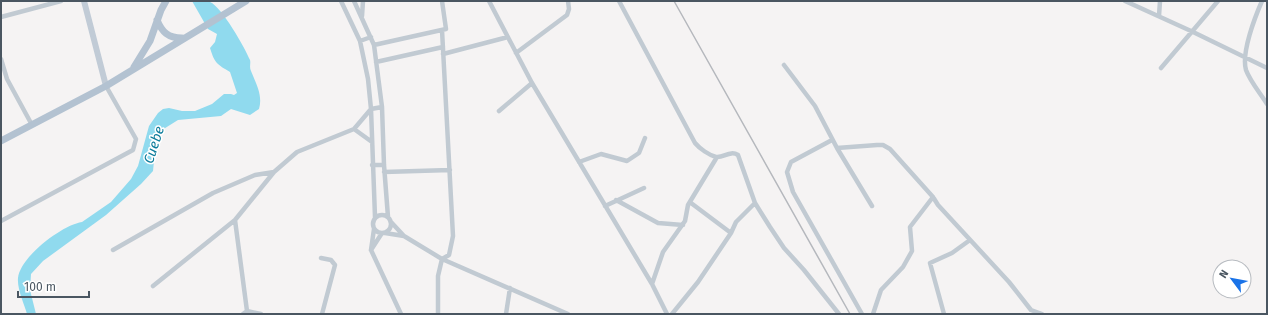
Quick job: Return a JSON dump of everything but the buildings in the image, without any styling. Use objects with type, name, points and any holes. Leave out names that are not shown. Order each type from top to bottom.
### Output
[{"type":"main road","points":[[84,1],[106,86]]},
{"type":"main road","points":[[132,69],[150,41],[157,20],[166,1]]},
{"type":"main road","points":[[1,141],[106,86],[246,1]]},
{"type":"main road","points":[[157,20],[160,27],[168,36],[174,38],[184,38]]},
{"type":"street","points":[[1,16],[61,1]]},
{"type":"street","points":[[341,1],[360,41],[371,109],[375,217],[372,223],[374,229],[371,250],[401,314]]},
{"type":"street","points":[[354,1],[374,45],[382,107],[384,172],[388,217],[391,222],[404,236],[442,259],[568,314]]},
{"type":"street","points":[[362,16],[363,1]]},
{"type":"street","points":[[374,45],[446,29],[442,1]]},
{"type":"street","points":[[489,1],[532,83],[652,284],[667,314]]},
{"type":"street","points":[[516,53],[567,15],[569,9],[568,1]]},
{"type":"street","points":[[619,1],[695,143],[705,152],[717,157],[733,153],[738,155],[755,203],[784,248],[804,270],[838,314]]},
{"type":"street","points":[[1125,1],[1267,68]]},
{"type":"street","points":[[1159,16],[1160,1]]},
{"type":"street","points":[[1161,68],[1218,1]]},
{"type":"street","points":[[1262,1],[1254,22],[1245,57],[1247,72],[1267,104]]},
{"type":"street","points":[[438,314],[438,276],[442,259],[449,255],[453,236],[442,30]]},
{"type":"street","points":[[360,41],[371,37]]},
{"type":"street","points":[[443,54],[508,37]]},
{"type":"street","points":[[376,62],[443,47]]},
{"type":"street","points":[[1,59],[7,79],[32,125]]},
{"type":"street","points":[[784,65],[815,106],[832,140],[872,206]]},
{"type":"street","points":[[1,81],[7,79]]},
{"type":"street","points":[[499,111],[532,83]]},
{"type":"street","points":[[1,221],[133,150],[136,139],[106,86]]},
{"type":"street","points":[[153,286],[235,220],[274,172],[297,152],[354,129],[371,109],[382,107]]},
{"type":"street","points":[[354,129],[372,142]]},
{"type":"street","points":[[579,162],[601,154],[627,161],[639,153],[645,138]]},
{"type":"street","points":[[832,140],[791,162],[786,172],[793,192],[862,314]]},
{"type":"street","points":[[837,148],[877,145],[887,147],[1009,282],[1030,312],[1042,314]]},
{"type":"street","points":[[652,284],[665,249],[683,225],[691,203],[717,157]]},
{"type":"street","points":[[372,165],[384,165]]},
{"type":"street","points":[[384,172],[450,170]]},
{"type":"street","points":[[113,250],[213,193],[255,175],[274,172]]},
{"type":"street","points":[[605,206],[644,188]]},
{"type":"street","points":[[874,314],[879,295],[903,267],[912,251],[909,233],[910,227],[933,197]]},
{"type":"street","points":[[616,200],[658,223],[683,225]]},
{"type":"street","points":[[691,203],[731,233]]},
{"type":"street","points":[[672,314],[698,282],[731,233],[736,222],[755,203]]},
{"type":"street","points":[[375,217],[382,215],[388,217]]},
{"type":"street","points":[[235,220],[245,312],[261,314]]},
{"type":"street","points":[[371,250],[384,233],[390,229],[391,222]]},
{"type":"street","points":[[374,229],[384,233],[404,236]]},
{"type":"street","points":[[944,314],[930,263],[952,253],[970,240]]},
{"type":"street","points":[[320,258],[331,260],[335,266],[322,314]]},
{"type":"street","points":[[506,314],[510,288]]},
{"type":"water","name":"Cuebe","points":[[192,1],[210,2],[215,5],[233,28],[250,60],[250,70],[260,94],[259,109],[250,115],[231,109],[221,116],[178,120],[162,130],[153,171],[141,184],[106,215],[43,261],[31,274],[30,290],[36,314],[27,314],[18,282],[21,270],[26,261],[43,243],[53,236],[74,224],[82,222],[111,202],[131,179],[138,166],[149,126],[158,113],[163,109],[169,108],[182,111],[195,111],[212,104],[224,94],[234,95],[237,93],[230,72],[215,61],[210,48],[215,42],[217,34],[208,29]]},
{"type":"railway","points":[[674,1],[850,314]]}]
